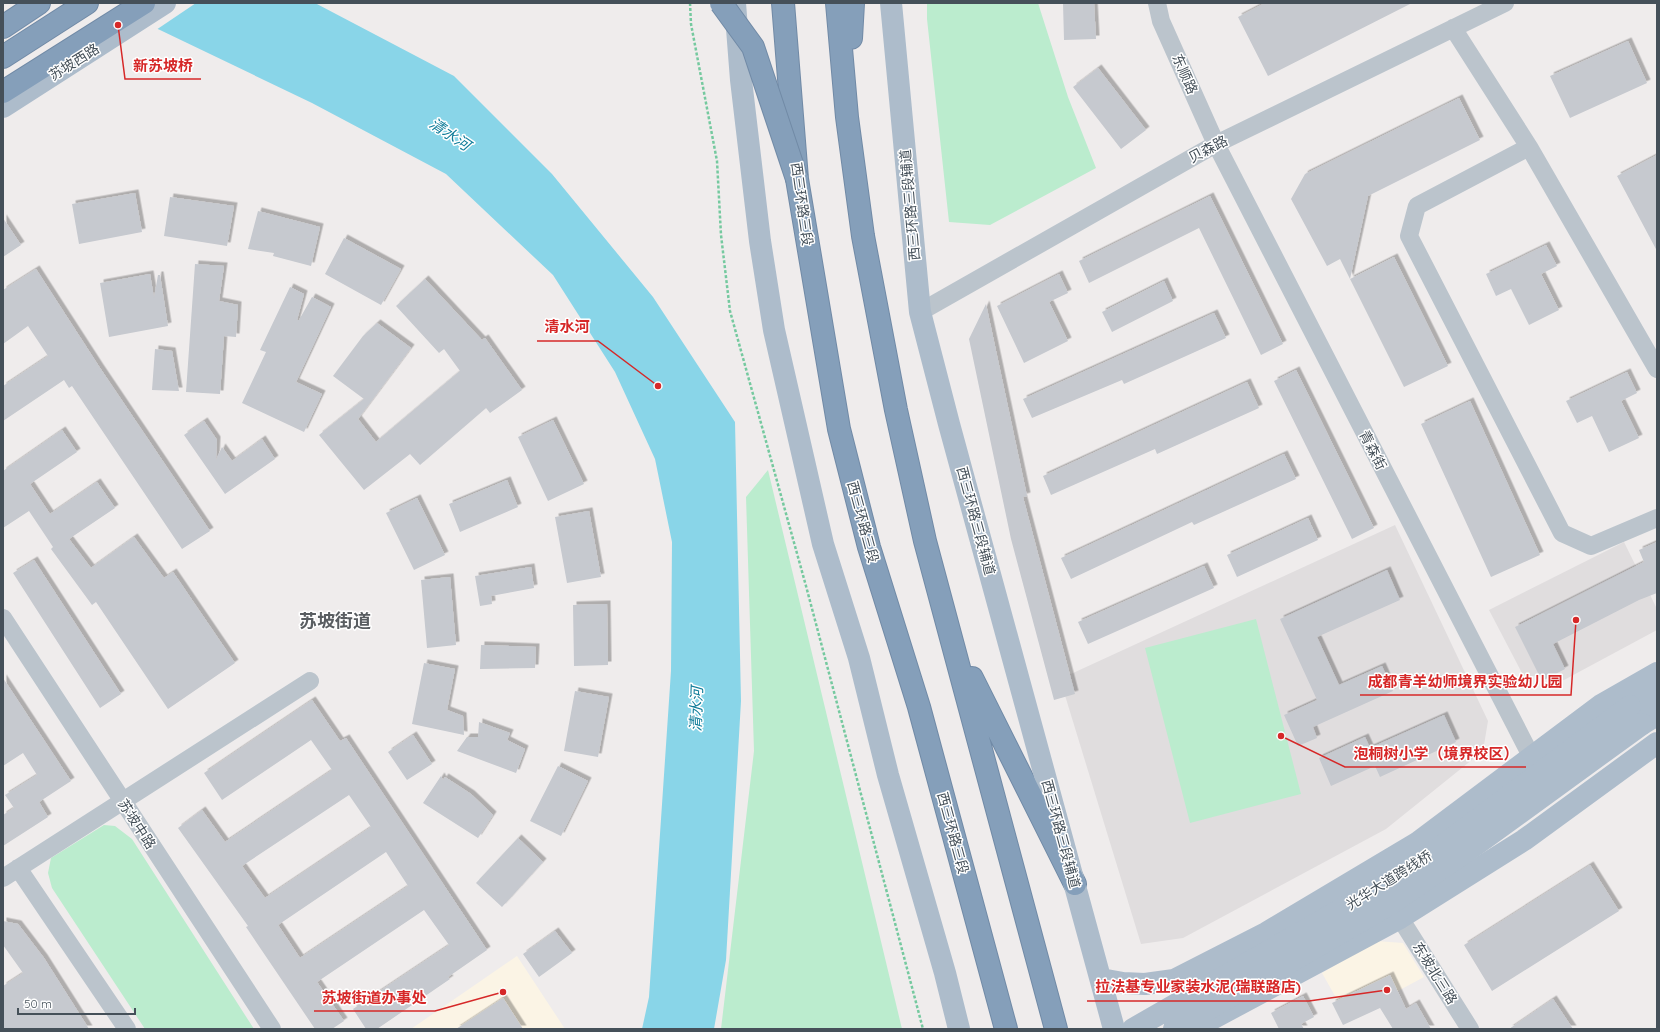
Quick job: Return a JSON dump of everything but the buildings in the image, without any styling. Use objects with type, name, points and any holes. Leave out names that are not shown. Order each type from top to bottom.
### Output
[{"type":"highway","points":[[3,27],[39,3]]},
{"type":"highway","points":[[3,58],[87,3]]},
{"type":"highway","points":[[3,92],[144,3]]},
{"type":"highway","points":[[707,3],[721,13],[753,47],[797,179]]},
{"type":"highway","points":[[721,3],[749,43]]},
{"type":"highway","name":"西三环路三段","points":[[783,3],[797,179],[839,429],[869,547],[919,707],[1006,1029]]},
{"type":"highway","points":[[837,3],[847,117],[865,244],[896,410],[925,541],[1056,1029]]},
{"type":"highway","points":[[847,117],[853,3]]},
{"type":"highway","points":[[950,634],[1075,884]]},
{"type":"main road","name":"苏坡西路","points":[[3,107],[166,3]]},
{"type":"main road","points":[[735,3],[741,80],[760,240],[774,330],[823,544],[859,658],[888,775],[945,973],[959,1029]]},
{"type":"main road","name":"西三环路三段辅道","points":[[891,3],[920,312],[949,424],[1114,1029]]},
{"type":"main road","points":[[1101,979],[1123,983],[1145,984],[1174,980],[1266,933],[1417,843],[1531,756],[1601,705],[1657,673]]},
{"type":"main road","points":[[1643,715],[1657,691]]},
{"type":"main road","name":"光华大道跨线桥","points":[[1133,1029],[1396,878],[1643,715]]},
{"type":"main road","name":"光华大道跨线桥","points":[[1174,1029],[1392,903],[1443,869],[1643,715]]},
{"type":"main road","points":[[1194,1029],[1400,918],[1524,840],[1657,743]]},
{"type":"main road","points":[[1174,980],[1186,1029]]},
{"type":"street","name":"东顺路","points":[[1157,3],[1161,21],[1216,144]]},
{"type":"street","name":"贝森路","points":[[920,312],[1216,144],[1505,3]]},
{"type":"street","points":[[1453,28],[1529,147],[1657,368]]},
{"type":"street","name":"青森街","points":[[1216,144],[1531,756]]},
{"type":"street","points":[[1529,147],[1417,206],[1409,236],[1562,533],[1591,546],[1657,518]]},
{"type":"street","name":"苏坡中路","points":[[3,618],[272,1029]]},
{"type":"street","points":[[3,878],[310,681]]},
{"type":"street","points":[[18,868],[127,1029]]},
{"type":"street","name":"东坡北三路","points":[[1400,918],[1470,1029]]},
{"type":"path","points":[[690,3],[691,24],[717,161],[721,235],[730,311],[808,594],[923,1029]]},
{"type":"shaded area","points":[[1395,525],[1488,721],[1483,751],[1386,829],[1183,938],[1141,944],[1060,679]]},
{"type":"shaded area","points":[[1624,542],[1657,609],[1657,630],[1564,680],[1523,675],[1489,610]]},
{"type":"shaded area","points":[[1376,941],[1403,943],[1424,977],[1370,1006],[1339,1003],[1322,973]]},
{"type":"shaded area","points":[[517,956],[565,1029],[411,1029]]},
{"type":"green space","points":[[927,3],[1038,3],[1068,97],[1096,168],[990,225],[949,222],[927,19]]},
{"type":"green space","points":[[768,470],[902,1029],[721,1029],[754,751],[746,497]]},
{"type":"green space","points":[[1256,619],[1301,794],[1190,823],[1145,648]]},
{"type":"green space","points":[[104,825],[115,826],[132,839],[254,1029],[145,1029],[52,888],[48,873],[51,858]]},
{"type":"water","points":[[99,3],[315,3],[454,76],[552,174],[653,297],[735,422],[741,701],[726,960],[714,1029],[642,1029],[649,997],[671,671],[672,542],[655,459],[615,372],[553,275],[446,174],[312,103],[160,30]]},
{"type":"pier","points":[[97,3],[196,3],[156,30]]},
{"type":"place","name":"新苏坡桥","points":[[118,25]]},
{"type":"place","name":"清水河","points":[[658,386]]},
{"type":"place","name":"成都青羊幼师境界实验幼儿园","points":[[1576,620]]},
{"type":"place","name":"泡桐树小学（境界校区）","points":[[1281,736]]},
{"type":"place","name":"拉法基专业家装水泥(瑞联路店)","points":[[1387,990]]},
{"type":"place","name":"苏坡街道办事处","points":[[503,992]]},
{"type":"district","name":"苏坡街道","points":[[335,620]]}]
